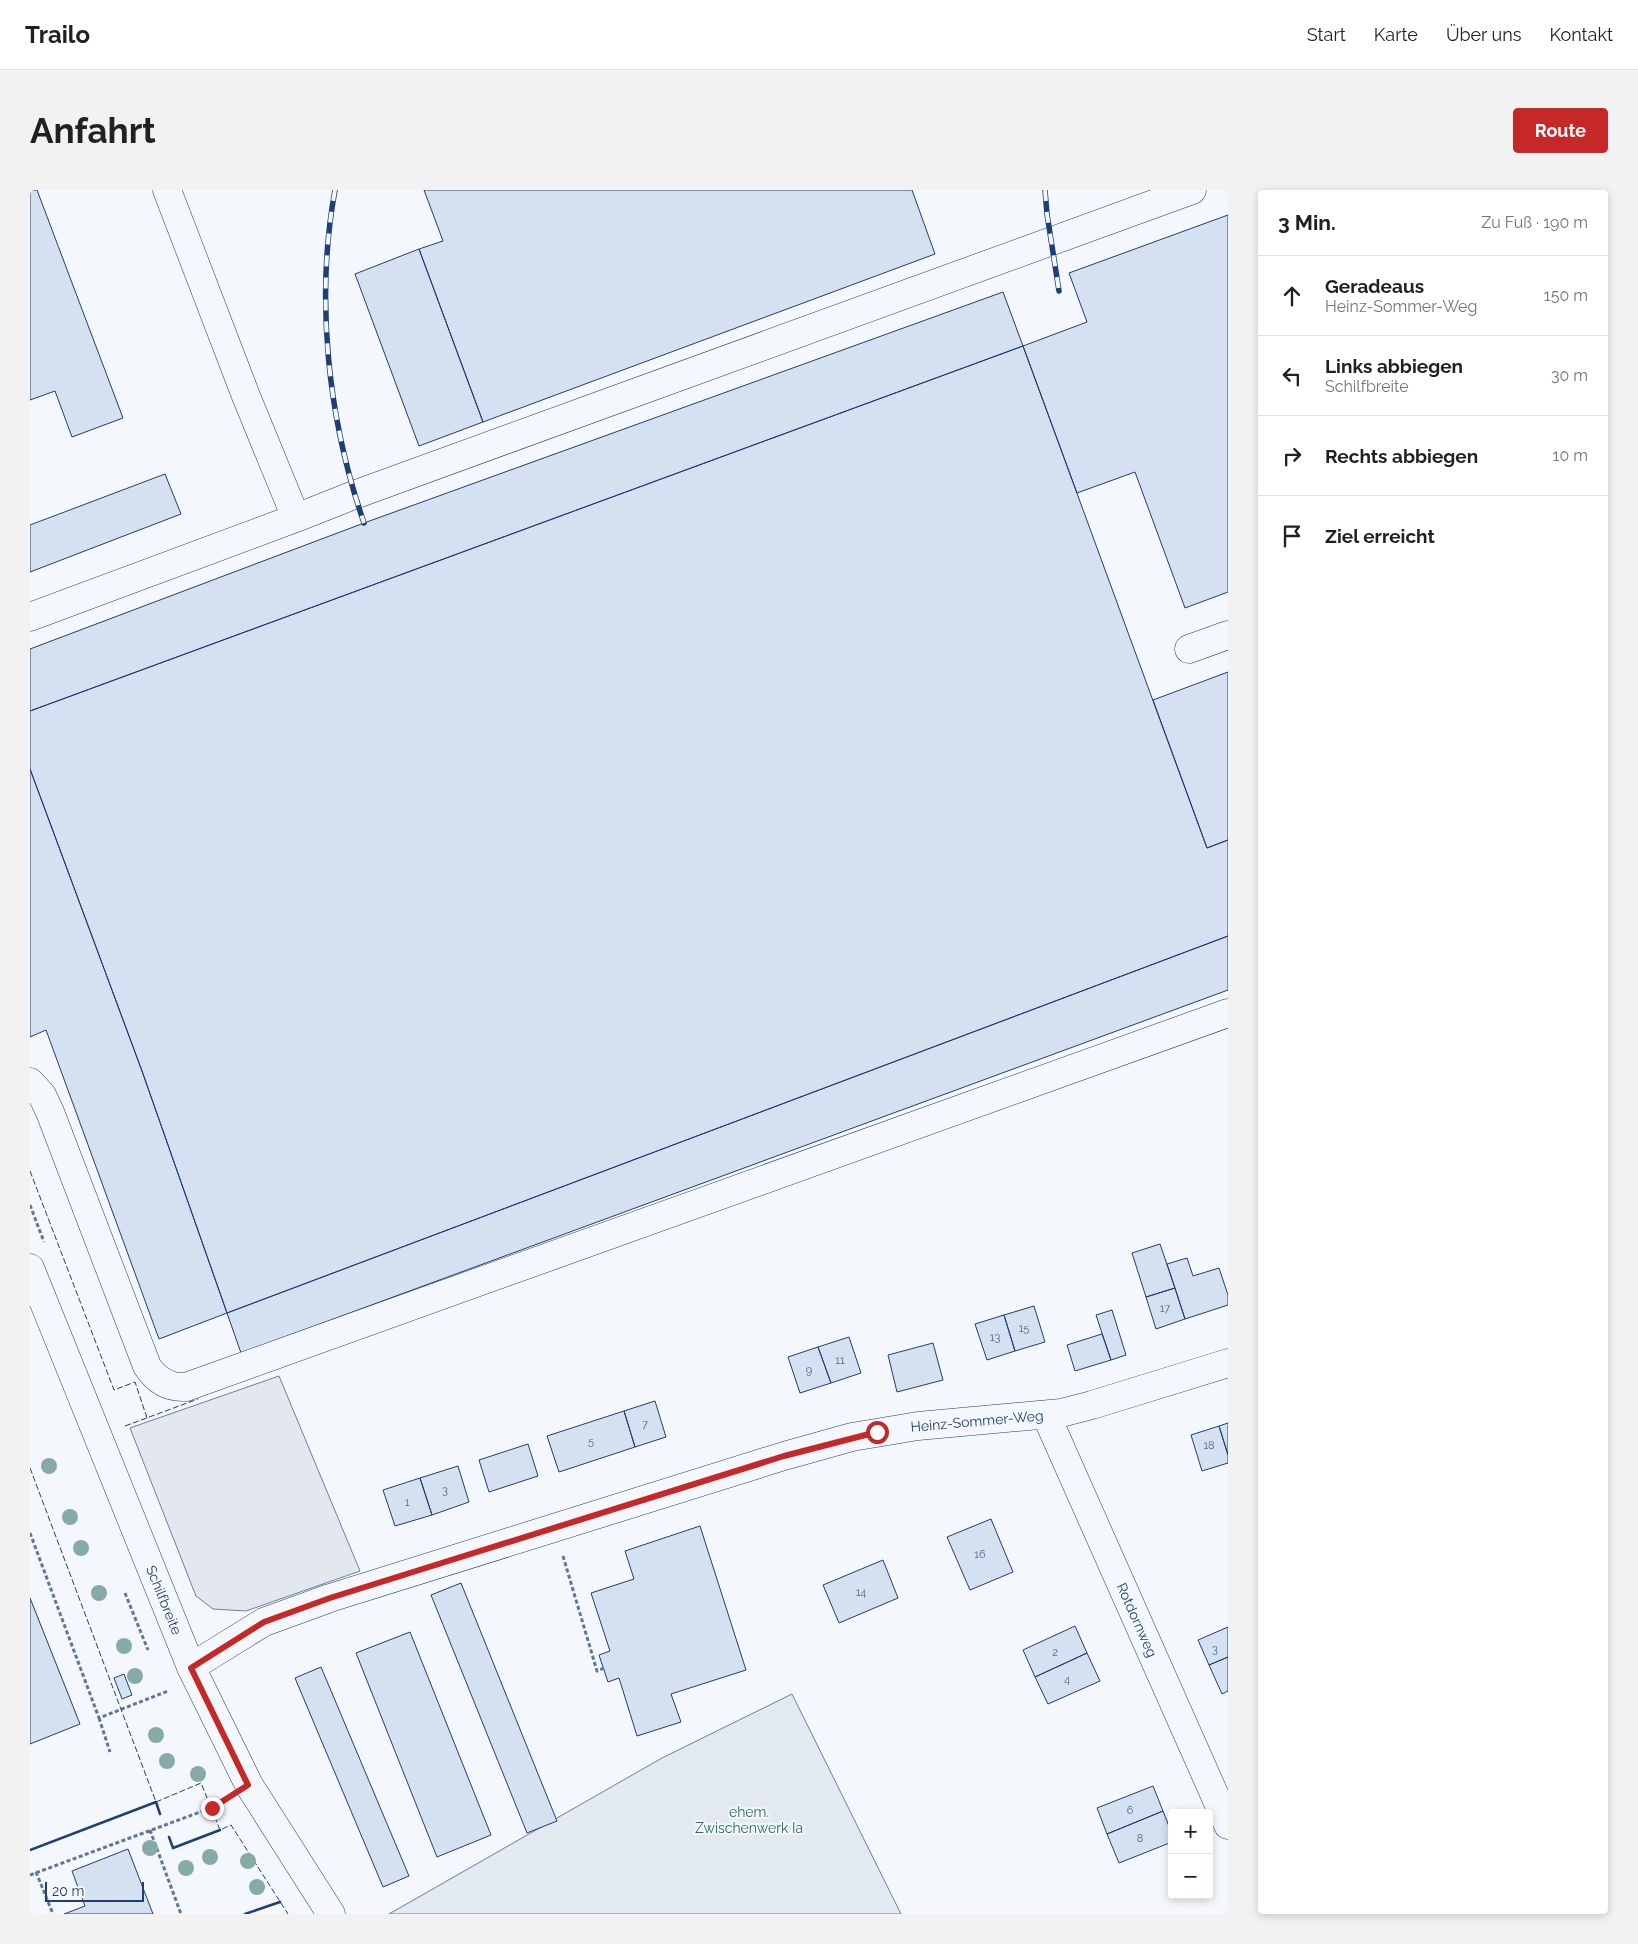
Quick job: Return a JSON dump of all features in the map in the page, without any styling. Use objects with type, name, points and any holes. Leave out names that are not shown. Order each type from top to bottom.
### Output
[{"type":"street","points":[[167,190],[246,396],[296,518]]},
{"type":"street","points":[[30,617],[354,495],[1192,190]]},
{"type":"street","points":[[1189,649],[1228,635]]},
{"type":"street","points":[[30,1082],[38,1088],[46,1104],[147,1366],[164,1383],[171,1386],[186,1387],[1228,1013]]},
{"type":"street","name":"Schilfbreite","points":[[30,1268],[191,1668],[248,1785],[331,1914]]},
{"type":"street","name":"Heinz-Sommer-Weg","points":[[191,1668],[264,1622],[330,1598],[784,1456],[852,1437],[918,1426],[1046,1415],[1092,1405],[1228,1363]]},
{"type":"street","name":"Rotdornweg","points":[[1046,1415],[1228,1825]]},
{"type":"path","points":[[555,1528],[597,1671],[604,1668]]},
{"type":"path","points":[[30,1533],[110,1752]]},
{"type":"path","points":[[99,1718],[168,1691]]},
{"type":"path","points":[[30,1874],[212,1808],[248,1785]]},
{"type":"path","points":[[150,1830],[181,1914]]},
{"type":"path","points":[[36,1872],[52,1914]]},
{"type":"green space","name":"ehem. Zwischenwerk Ia","points":[[792,1694],[901,1914],[389,1914],[662,1758]]},
{"type":"shaded area","points":[[279,1376],[360,1571],[246,1611],[213,1609],[196,1596],[130,1428]]},
{"type":"building","points":[[30,190],[37,190],[123,418],[72,437],[55,391],[30,400]]},
{"type":"building","points":[[424,190],[912,190],[935,254],[483,422],[419,249],[443,241]]},
{"type":"building","points":[[1228,215],[1228,592],[1185,608],[1135,472],[1077,493],[1023,346],[1087,322],[1069,273]]},
{"type":"building","points":[[419,249],[483,422],[419,446],[355,274]]},
{"type":"building","points":[[1003,292],[1023,346],[30,711],[30,649],[364,523]]},
{"type":"building","points":[[1023,346],[1207,848],[1228,840],[1228,936],[227,1313],[142,1071],[30,769],[30,711]]},
{"type":"building","points":[[165,474],[181,514],[30,572],[30,525]]},
{"type":"building","points":[[1228,672],[1228,840],[1207,848],[1153,700]]},
{"type":"building","points":[[30,769],[142,1071],[227,1313],[159,1339],[46,1030],[30,1037]]},
{"type":"building","points":[[1228,936],[1228,990],[241,1353],[227,1313]]},
{"type":"building","points":[[1160,1244],[1175,1288],[1146,1297],[1132,1253]]},
{"type":"building","points":[[1187,1258],[1193,1276],[1219,1268],[1228,1295],[1228,1305],[1185,1319],[1167,1264]]},
{"type":"building","points":[[1175,1288],[1185,1319],[1156,1329],[1146,1297]]},
{"type":"building","points":[[1034,1306],[1045,1342],[1015,1351],[1004,1315]]},
{"type":"building","points":[[1112,1310],[1126,1355],[1111,1360],[1096,1315]]},
{"type":"building","points":[[1004,1315],[1015,1351],[987,1360],[975,1324]]},
{"type":"building","points":[[1102,1334],[1111,1360],[1075,1371],[1067,1345]]},
{"type":"building","points":[[849,1337],[861,1373],[831,1383],[818,1347]]},
{"type":"building","points":[[933,1343],[943,1380],[897,1392],[888,1355]]},
{"type":"building","points":[[818,1347],[831,1383],[800,1393],[788,1357]]},
{"type":"building","points":[[655,1401],[666,1437],[635,1447],[624,1411]]},
{"type":"building","points":[[624,1411],[635,1447],[559,1472],[547,1436]]},
{"type":"building","points":[[1228,1423],[1228,1455],[1219,1426]]},
{"type":"building","points":[[1219,1426],[1228,1455],[1228,1463],[1202,1471],[1191,1435]]},
{"type":"building","points":[[528,1444],[538,1476],[489,1492],[479,1460]]},
{"type":"building","points":[[458,1466],[469,1502],[432,1515],[420,1478]]},
{"type":"building","points":[[420,1478],[432,1515],[395,1526],[383,1490]]},
{"type":"building","points":[[991,1519],[1013,1572],[970,1590],[947,1537]]},
{"type":"building","points":[[700,1526],[746,1670],[671,1694],[681,1722],[637,1736],[619,1678],[608,1682],[599,1655],[610,1651],[591,1593],[634,1579],[625,1551]]},
{"type":"building","points":[[883,1560],[898,1598],[839,1623],[823,1585]]},
{"type":"building","points":[[461,1583],[557,1821],[527,1833],[431,1595]]},
{"type":"building","points":[[30,1598],[80,1724],[30,1744]]},
{"type":"building","points":[[1075,1626],[1087,1653],[1035,1677],[1023,1650]]},
{"type":"building","points":[[1228,1627],[1228,1657],[1209,1665],[1198,1640]]},
{"type":"building","points":[[410,1632],[491,1835],[437,1857],[356,1653]]},
{"type":"building","points":[[1087,1653],[1100,1681],[1048,1704],[1035,1677]]},
{"type":"building","points":[[1228,1657],[1228,1691],[1222,1694],[1209,1665]]},
{"type":"building","points":[[321,1667],[409,1876],[383,1887],[295,1678]]},
{"type":"building","points":[[124,1674],[132,1695],[122,1699],[114,1678]]},
{"type":"building","points":[[1153,1786],[1163,1811],[1107,1834],[1097,1808]]},
{"type":"building","points":[[1163,1811],[1168,1824],[1168,1844],[1119,1863],[1107,1834]]},
{"type":"building","points":[[128,1849],[153,1914],[64,1914],[85,1906],[72,1871]]},
{"type":"railway","points":[[335,190],[329,231],[326,273],[328,358],[341,442],[364,523]]},
{"type":"railway","points":[[1045,190],[1059,291]]},
{"type":"fence","points":[[30,1171],[114,1390],[135,1382],[147,1418]]},
{"type":"fence","points":[[125,1426],[198,1399]]},
{"type":"fence","points":[[30,1468],[156,1802],[201,1783],[220,1830],[231,1825],[288,1914]]},
{"type":"wall","points":[[30,1850],[156,1802],[160,1814]]},
{"type":"wall","points":[[169,1837],[173,1848],[220,1830]]},
{"type":"wall","points":[[245,1914],[280,1902]]},
{"type":"route","points":[[212,1808],[248,1785],[191,1668],[264,1622],[330,1598],[784,1456],[877,1432]]}]
